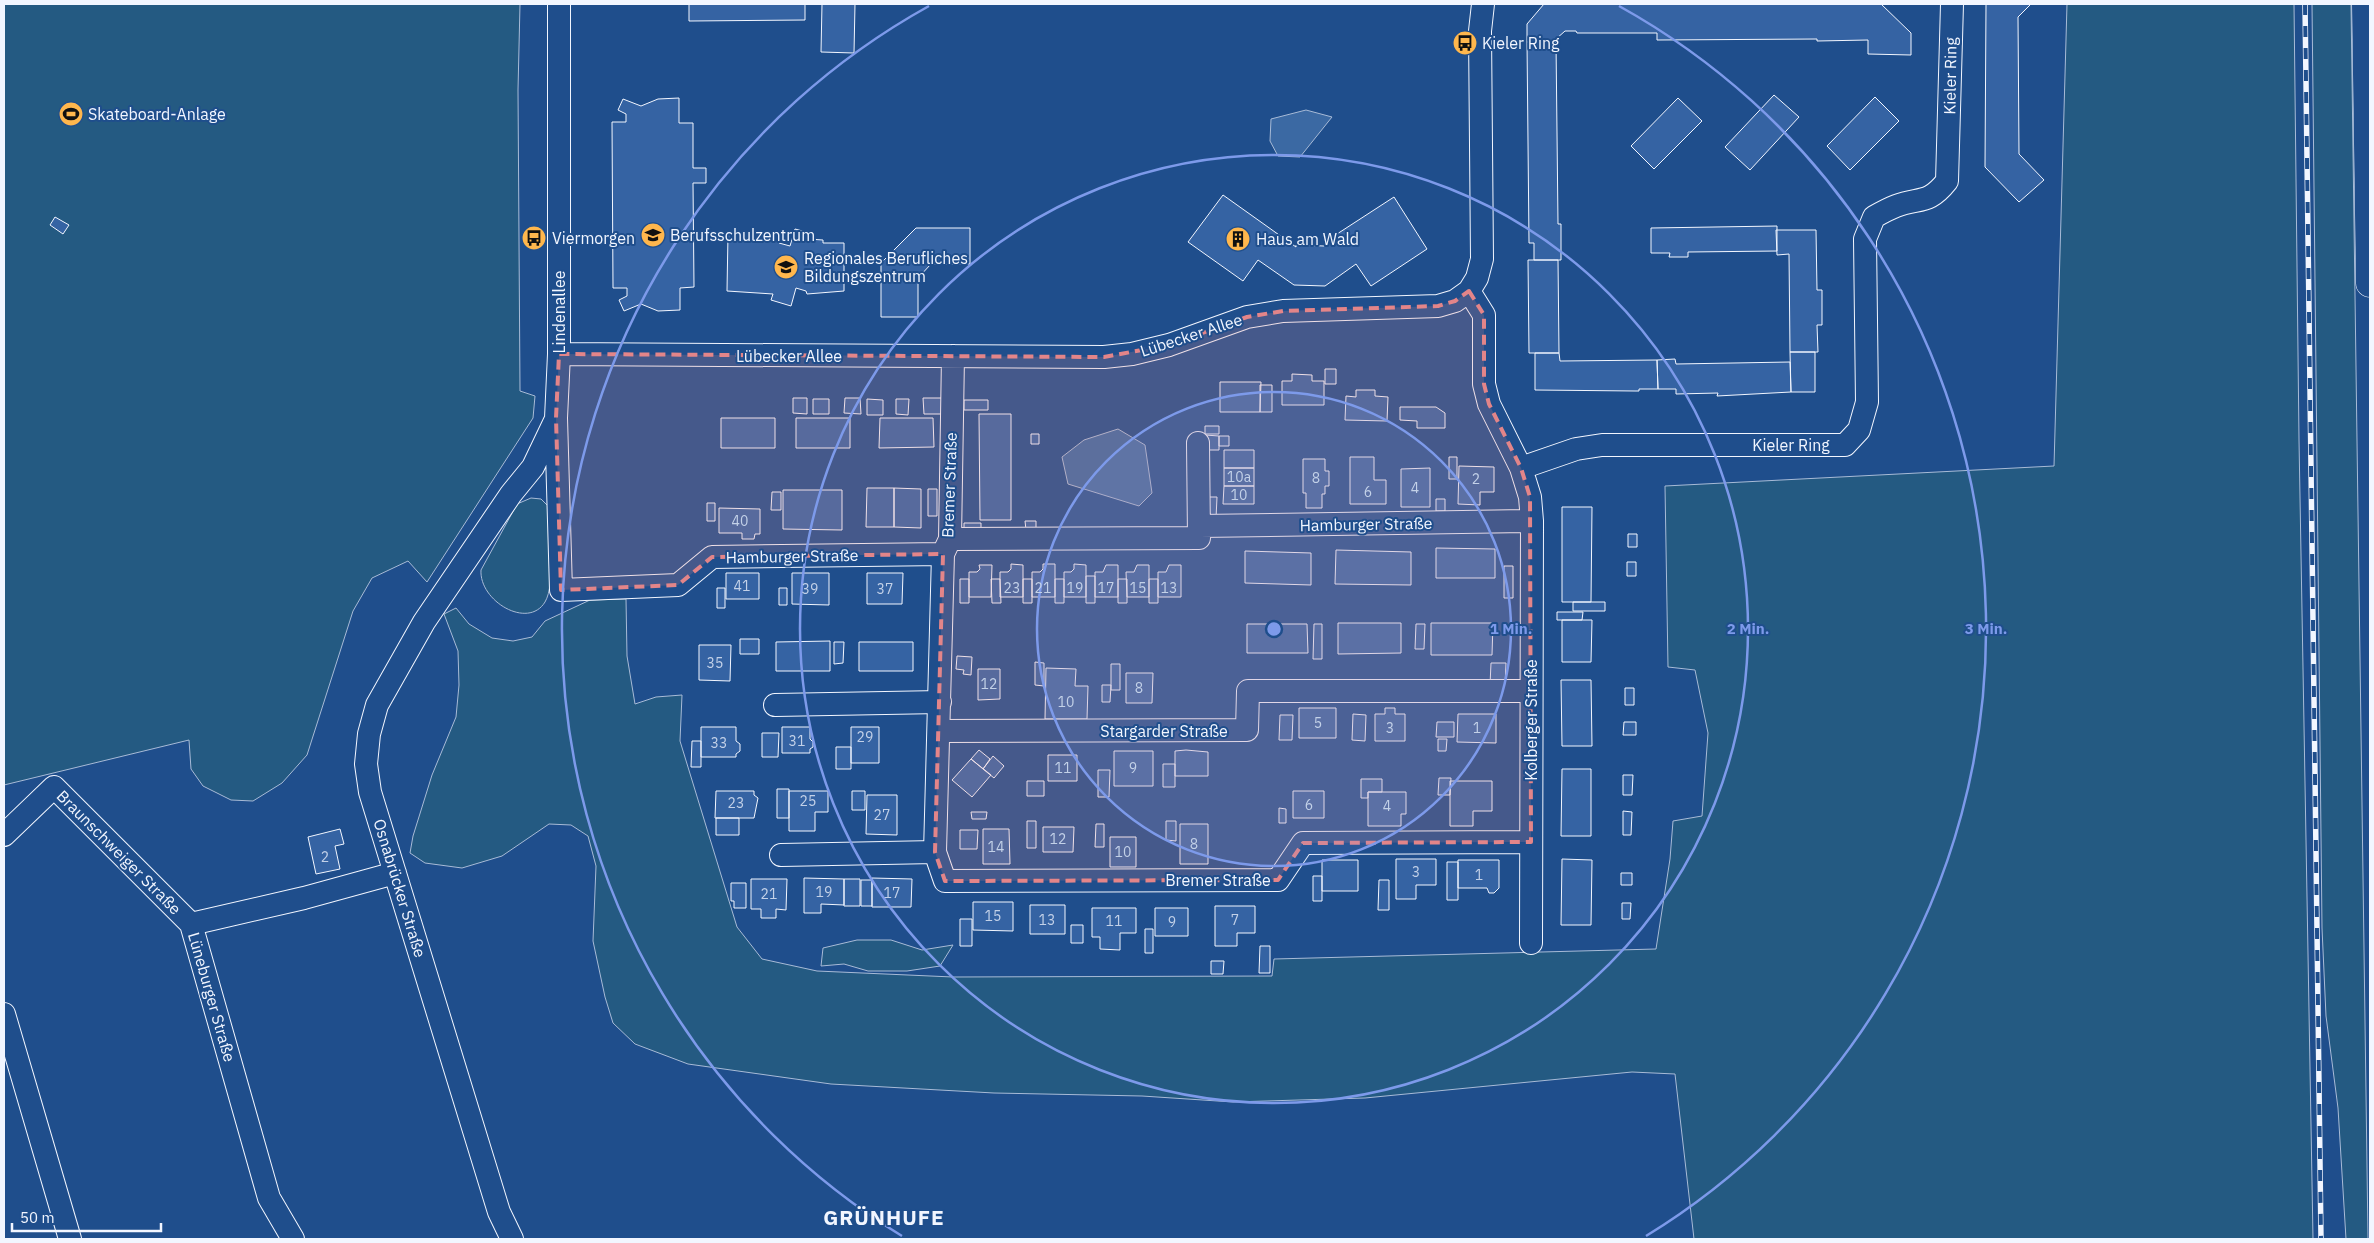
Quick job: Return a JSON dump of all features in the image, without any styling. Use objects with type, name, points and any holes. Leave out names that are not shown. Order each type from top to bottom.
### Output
[{"type":"main road","points":[[2366,4],[2370,283]]},
{"type":"street","name":"Lindenallee","points":[[560,4],[559,354],[556,418],[561,590]]},
{"type":"street","points":[[1483,4],[1480,31],[1482,259],[1470,291],[1484,315],[1484,384],[1489,404],[1521,468]]},
{"type":"street","name":"Kieler Ring","points":[[1521,468],[1576,449],[1602,446],[1845,445],[1859,430],[1867,402],[1865,239],[1874,216],[1896,206],[1928,199],[1938,193],[1947,181],[1952,4]]},
{"type":"street","name":"Lübecker Allee","points":[[559,354],[1104,357],[1132,354],[1169,345],[1231,322],[1265,314],[1316,308],[1438,306],[1455,301],[1470,291]]},
{"type":"street","name":"Bremer Straße","points":[[953,356],[935,852],[945,881],[1278,880],[1303,843],[1531,842]]},
{"type":"street","name":"Osnabrücker Straße","points":[[512,1239],[499,1212],[370,792],[366,764],[369,734],[377,705],[390,679],[472,551],[533,467],[556,418]]},
{"type":"street","points":[[1198,443],[1200,526]]},
{"type":"street","name":"Kolberger Straße","points":[[1521,468],[1530,497],[1532,521],[1531,943]]},
{"type":"street","name":"Hamburger Straße","points":[[561,590],[678,585],[712,557],[946,546],[1199,538],[1200,526],[1532,521]]},
{"type":"street","name":"Stargarder Straße","points":[[939,731],[1247,730],[1248,691],[1532,691]]},
{"type":"street","points":[[775,705],[940,702]]},
{"type":"street","name":"Braunschweiger Straße","points":[[4,835],[54,787],[191,924]]},
{"type":"street","points":[[781,855],[935,852]]},
{"type":"street","name":"Lüneburger Straße","points":[[293,1239],[269,1198],[191,924],[304,898],[395,873]]},
{"type":"street","points":[[4,1014],[70,1239]]},
{"type":"highlighted area","points":[[1469,291],[1484,315],[1484,384],[1489,404],[1521,468],[1530,497],[1531,842],[1303,843],[1278,880],[945,881],[935,852],[943,554],[712,557],[678,585],[561,590],[556,418],[559,354],[1104,357],[1169,345],[1247,317],[1283,311],[1438,306],[1455,301]]},
{"type":"shaded area","points":[[4,4],[520,4],[518,90],[520,391],[535,396],[533,418],[427,582],[408,561],[372,578],[353,611],[307,755],[282,783],[253,801],[231,800],[203,786],[191,769],[189,740],[4,785]]},
{"type":"shaded area","points":[[2067,4],[2294,4],[2299,440],[2313,1239],[1694,1239],[1675,1074],[1632,1072],[1365,1098],[1233,1102],[1142,1096],[994,1093],[831,1084],[688,1064],[635,1044],[613,1023],[605,997],[593,941],[596,866],[588,836],[571,825],[549,824],[502,856],[462,868],[425,863],[410,853],[413,836],[432,775],[456,717],[459,685],[458,651],[444,614],[456,608],[469,624],[492,638],[513,641],[532,637],[545,621],[590,600],[626,599],[627,656],[635,704],[656,697],[682,695],[680,741],[737,927],[762,959],[817,971],[953,977],[1272,976],[1274,959],[1656,949],[1670,859],[1673,821],[1702,816],[1708,733],[1695,670],[1668,667],[1665,486],[2054,466]]},
{"type":"shaded area","points":[[2312,4],[2351,4],[2368,1239],[2346,1239],[2338,1108],[2326,1016],[2322,928]]},
{"type":"shaded area","points":[[1306,110],[1332,117],[1300,157],[1278,156],[1270,141],[1271,119]]},
{"type":"shaded area","points":[[1118,429],[1145,445],[1152,493],[1139,506],[1068,484],[1062,457],[1084,440]]},
{"type":"shaded area","points":[[531,498],[541,499],[548,506],[551,570],[545,602],[537,610],[528,613],[506,608],[496,601],[482,581],[481,570],[517,504]]},
{"type":"shaded area","points":[[857,940],[891,940],[922,950],[953,945],[940,966],[907,971],[868,971],[844,964],[821,966],[823,948]]},
{"type":"building","points":[[689,4],[805,4],[805,20],[689,21]]},
{"type":"building","points":[[822,4],[855,4],[854,53],[821,52]]},
{"type":"building","points":[[1544,4],[1881,4],[1911,33],[1911,55],[1868,54],[1868,40],[1657,40],[1657,33],[1577,33],[1576,31],[1565,31],[1556,39],[1556,42],[1527,42],[1527,24]]},
{"type":"building","points":[[1986,4],[2031,4],[2018,17],[2019,154],[2044,180],[2019,202],[1985,167]]},
{"type":"building","points":[[1527,42],[1556,42],[1558,224],[1561,224],[1561,260],[1534,260],[1534,243],[1529,243]]},
{"type":"building","points":[[1774,95],[1799,117],[1750,170],[1725,147]]},
{"type":"building","points":[[1875,97],[1899,121],[1850,170],[1827,146]]},
{"type":"building","name":"Berufsschulzentrum","points":[[679,98],[679,123],[693,123],[693,168],[706,168],[706,183],[693,183],[694,287],[680,288],[680,310],[658,311],[641,304],[624,311],[619,300],[627,296],[627,288],[613,288],[612,122],[626,122],[626,114],[618,110],[623,99],[641,106],[658,99]]},
{"type":"building","points":[[1678,98],[1702,121],[1654,169],[1631,146]]},
{"type":"building","name":"Haus am Wald","points":[[1223,195],[1296,247],[1296,245],[1324,246],[1338,236],[1337,234],[1394,197],[1427,249],[1371,286],[1356,264],[1325,286],[1294,285],[1258,260],[1243,281],[1188,242]]},
{"type":"building","points":[[55,217],[69,225],[63,234],[50,225]]},
{"type":"building","points":[[1777,226],[1777,251],[1688,252],[1688,257],[1669,257],[1670,253],[1651,253],[1651,228]]},
{"type":"building","points":[[916,228],[970,228],[970,264],[931,264],[918,278],[918,317],[881,317],[881,263]]},
{"type":"building","name":"Regionales Berufliches Bildungszentrum","points":[[795,229],[810,233],[808,239],[823,240],[823,243],[844,243],[844,291],[807,294],[806,291],[796,288],[791,306],[771,300],[773,294],[727,291],[728,234],[750,234],[750,240],[779,240],[779,243],[790,246]]},
{"type":"building","points":[[1776,230],[1816,230],[1817,290],[1822,290],[1822,325],[1817,325],[1818,352],[1790,352],[1789,254],[1777,255]]},
{"type":"building","points":[[1528,260],[1558,260],[1559,353],[1529,353]]},
{"type":"building","points":[[1790,352],[1815,352],[1815,392],[1791,392]]},
{"type":"building","points":[[1535,353],[1559,353],[1560,361],[1657,360],[1658,389],[1639,389],[1639,391],[1535,390]]},
{"type":"building","points":[[1675,359],[1676,364],[1790,362],[1791,392],[1717,396],[1718,393],[1676,394],[1676,389],[1658,389],[1657,360]]},
{"type":"building","points":[[1325,369],[1336,369],[1336,384],[1325,384]]},
{"type":"building","points":[[1292,374],[1312,375],[1312,381],[1324,381],[1324,405],[1282,405],[1282,381],[1292,381]]},
{"type":"building","points":[[1220,382],[1261,382],[1260,412],[1220,412]]},
{"type":"building","points":[[1260,385],[1272,385],[1272,412],[1260,412]]},
{"type":"building","points":[[1356,390],[1375,390],[1375,396],[1388,397],[1387,421],[1345,420],[1346,396],[1356,397]]},
{"type":"building","points":[[793,398],[807,398],[807,414],[793,413]]},
{"type":"building","points":[[845,398],[860,398],[861,414],[844,413]]},
{"type":"building","points":[[923,398],[942,398],[942,414],[924,414]]},
{"type":"building","points":[[813,399],[829,399],[829,414],[813,414]]},
{"type":"building","points":[[867,399],[883,400],[883,415],[867,415]]},
{"type":"building","points":[[896,399],[909,399],[908,415],[896,414]]},
{"type":"building","points":[[964,400],[988,400],[988,410],[964,410]]},
{"type":"building","points":[[1400,407],[1436,407],[1445,413],[1445,428],[1417,428],[1417,421],[1400,420]]},
{"type":"building","points":[[979,414],[1011,414],[1011,520],[980,520]]},
{"type":"building","points":[[721,418],[775,418],[775,448],[721,448]]},
{"type":"building","points":[[796,418],[850,418],[850,448],[796,448]]},
{"type":"building","points":[[880,418],[933,418],[934,447],[879,448]]},
{"type":"building","points":[[1205,426],[1219,426],[1219,434],[1205,434]]},
{"type":"building","points":[[1031,434],[1039,434],[1039,444],[1031,444]]},
{"type":"building","points":[[1205,435],[1219,436],[1219,450],[1204,450]]},
{"type":"building","points":[[1219,436],[1229,436],[1229,446],[1219,446]]},
{"type":"building","points":[[1224,450],[1254,450],[1254,468],[1224,468]]},
{"type":"building","points":[[1350,457],[1374,457],[1374,480],[1386,480],[1386,504],[1350,504]]},
{"type":"building","points":[[1449,457],[1457,457],[1457,479],[1449,479]]},
{"type":"building","points":[[1303,459],[1325,459],[1325,471],[1329,471],[1329,486],[1325,486],[1325,494],[1322,494],[1322,508],[1306,508],[1306,493],[1303,493]]},
{"type":"building","points":[[1459,466],[1494,467],[1494,492],[1480,492],[1480,505],[1458,504]]},
{"type":"building","points":[[1224,468],[1254,468],[1254,486],[1224,486]]},
{"type":"building","points":[[1430,468],[1430,507],[1401,507],[1401,469]]},
{"type":"building","points":[[1224,486],[1254,486],[1254,504],[1223,504]]},
{"type":"building","points":[[867,488],[894,488],[894,527],[866,527]]},
{"type":"building","points":[[894,488],[921,489],[921,528],[894,527]]},
{"type":"building","points":[[928,489],[937,489],[937,516],[928,516]]},
{"type":"building","points":[[783,490],[842,490],[842,530],[783,529]]},
{"type":"building","points":[[772,492],[781,492],[781,510],[771,510]]},
{"type":"building","points":[[1205,497],[1217,497],[1216,519],[1204,519]]},
{"type":"building","points":[[1436,499],[1445,499],[1445,511],[1436,511]]},
{"type":"building","points":[[707,503],[715,503],[715,521],[707,521]]},
{"type":"building","points":[[1562,507],[1592,507],[1591,602],[1562,602]]},
{"type":"building","points":[[719,508],[760,509],[760,534],[755,534],[754,539],[742,539],[742,533],[719,533]]},
{"type":"building","points":[[1025,521],[1036,521],[1036,530],[1026,530]]},
{"type":"building","points":[[964,523],[981,523],[981,532],[964,532]]},
{"type":"building","points":[[1628,534],[1637,534],[1637,547],[1628,547]]},
{"type":"building","points":[[1436,548],[1495,549],[1495,578],[1436,578]]},
{"type":"building","points":[[1336,550],[1411,552],[1411,585],[1335,584]]},
{"type":"building","points":[[1245,551],[1311,553],[1311,585],[1245,583]]},
{"type":"building","points":[[1627,562],[1636,562],[1636,576],[1627,576]]},
{"type":"building","points":[[1011,564],[1023,565],[1023,597],[1000,597],[1000,572],[1008,572],[1011,569]]},
{"type":"building","points":[[1043,564],[1055,564],[1055,597],[1032,597],[1032,572],[1040,572],[1043,569]]},
{"type":"building","points":[[1074,564],[1086,565],[1086,597],[1064,597],[1064,572],[1071,572],[1074,569]]},
{"type":"building","points":[[979,565],[992,565],[991,597],[969,597],[969,572],[977,572],[980,569]]},
{"type":"building","points":[[1106,565],[1118,565],[1118,597],[1095,597],[1095,572],[1103,572]]},
{"type":"building","points":[[1137,565],[1149,565],[1149,597],[1127,597],[1126,572],[1134,572]]},
{"type":"building","points":[[1169,565],[1181,565],[1181,597],[1158,597],[1158,572],[1166,572]]},
{"type":"building","points":[[1504,566],[1513,566],[1513,598],[1504,598]]},
{"type":"building","points":[[726,573],[759,573],[759,599],[726,599]]},
{"type":"building","points":[[792,573],[829,573],[829,605],[792,604]]},
{"type":"building","points":[[867,573],[903,573],[902,604],[867,604]]},
{"type":"building","points":[[1086,576],[1095,576],[1095,603],[1086,603]]},
{"type":"building","points":[[960,579],[969,579],[969,603],[960,603]]},
{"type":"building","points":[[991,579],[1000,579],[1001,603],[992,603]]},
{"type":"building","points":[[1023,579],[1032,579],[1032,603],[1023,603]]},
{"type":"building","points":[[1055,579],[1064,579],[1064,603],[1055,603]]},
{"type":"building","points":[[1118,579],[1127,579],[1127,603],[1118,603]]},
{"type":"building","points":[[1149,579],[1158,579],[1158,603],[1149,603]]},
{"type":"building","points":[[717,588],[725,588],[725,608],[717,608]]},
{"type":"building","points":[[779,588],[787,588],[787,605],[779,605]]},
{"type":"building","points":[[1573,602],[1605,602],[1605,611],[1573,611]]},
{"type":"building","points":[[1557,612],[1583,612],[1582,620],[1557,620]]},
{"type":"building","points":[[1562,620],[1592,620],[1591,662],[1562,662]]},
{"type":"building","points":[[1338,623],[1401,623],[1401,653],[1338,654]]},
{"type":"building","points":[[1431,623],[1493,623],[1492,655],[1431,655]]},
{"type":"building","points":[[1247,624],[1307,624],[1308,653],[1247,653]]},
{"type":"building","points":[[1314,624],[1322,624],[1322,659],[1313,659]]},
{"type":"building","points":[[1416,624],[1425,624],[1424,649],[1415,649]]},
{"type":"building","points":[[740,639],[759,639],[759,654],[740,654]]},
{"type":"building","points":[[830,641],[830,671],[776,671],[776,642]]},
{"type":"building","points":[[834,642],[844,642],[843,663],[834,664]]},
{"type":"building","points":[[859,642],[913,642],[913,671],[859,671]]},
{"type":"building","points":[[699,645],[731,645],[730,681],[699,680]]},
{"type":"building","points":[[957,656],[972,657],[971,675],[963,674],[964,670],[956,669]]},
{"type":"building","points":[[1035,662],[1044,663],[1044,686],[1035,685]]},
{"type":"building","points":[[1491,663],[1506,663],[1505,685],[1490,685]]},
{"type":"building","points":[[1111,664],[1120,664],[1120,690],[1111,690]]},
{"type":"building","points":[[1046,668],[1076,669],[1075,686],[1088,686],[1087,719],[1045,719]]},
{"type":"building","points":[[978,669],[1000,669],[1000,699],[978,700]]},
{"type":"building","points":[[1126,673],[1153,673],[1152,703],[1126,703]]},
{"type":"building","points":[[1561,680],[1591,680],[1592,746],[1562,746]]},
{"type":"building","points":[[1102,685],[1111,685],[1110,702],[1102,702]]},
{"type":"building","points":[[1625,688],[1634,688],[1634,705],[1625,705]]},
{"type":"building","points":[[1299,708],[1336,708],[1336,738],[1299,738]]},
{"type":"building","points":[[1385,708],[1395,708],[1395,714],[1405,714],[1405,741],[1375,741],[1375,714],[1385,714]]},
{"type":"building","points":[[1353,714],[1366,715],[1365,741],[1352,740]]},
{"type":"building","points":[[1458,714],[1496,714],[1496,743],[1457,742]]},
{"type":"building","points":[[1280,715],[1293,715],[1292,740],[1279,740]]},
{"type":"building","points":[[1437,722],[1454,722],[1454,737],[1436,737]]},
{"type":"building","points":[[1624,722],[1636,722],[1636,735],[1623,735]]},
{"type":"building","points":[[701,727],[736,727],[736,741],[740,744],[740,751],[736,754],[736,757],[701,757]]},
{"type":"building","points":[[782,727],[810,727],[810,739],[813,742],[813,747],[810,749],[810,753],[782,753]]},
{"type":"building","points":[[851,727],[879,727],[879,763],[851,763]]},
{"type":"building","points":[[762,733],[779,733],[778,757],[762,757]]},
{"type":"building","points":[[1438,739],[1447,739],[1446,751],[1438,751]]},
{"type":"building","points":[[692,741],[701,741],[701,767],[691,767]]},
{"type":"building","points":[[836,747],[851,747],[851,769],[836,769]]},
{"type":"building","points":[[979,750],[990,759],[983,769],[971,759]]},
{"type":"building","points":[[1114,751],[1153,751],[1153,786],[1114,786]]},
{"type":"building","points":[[1175,751],[1208,752],[1208,776],[1175,776]]},
{"type":"building","points":[[1048,755],[1077,755],[1077,781],[1048,781]]},
{"type":"building","points":[[993,756],[1004,766],[994,778],[983,769]]},
{"type":"building","points":[[971,759],[991,775],[972,797],[952,780]]},
{"type":"building","points":[[1163,764],[1175,764],[1175,787],[1163,787]]},
{"type":"building","points":[[1562,769],[1591,769],[1591,836],[1561,836]]},
{"type":"building","points":[[1098,770],[1110,770],[1109,797],[1098,797]]},
{"type":"building","points":[[1623,775],[1633,775],[1632,795],[1623,795]]},
{"type":"building","points":[[1439,778],[1451,778],[1450,795],[1438,795]]},
{"type":"building","points":[[1361,779],[1382,779],[1382,792],[1368,792],[1368,798],[1361,798]]},
{"type":"building","points":[[1027,781],[1044,781],[1044,796],[1027,796]]},
{"type":"building","points":[[1450,781],[1492,781],[1492,811],[1473,811],[1473,826],[1450,826]]},
{"type":"building","points":[[777,789],[789,789],[789,818],[777,818]]},
{"type":"building","points":[[716,791],[754,791],[754,795],[758,798],[754,818],[715,818]]},
{"type":"building","points":[[789,791],[828,791],[828,812],[815,812],[815,831],[789,831]]},
{"type":"building","points":[[852,791],[865,791],[865,810],[852,810]]},
{"type":"building","points":[[1293,791],[1324,791],[1324,818],[1293,818]]},
{"type":"building","points":[[1368,792],[1406,792],[1406,814],[1401,814],[1401,826],[1368,826]]},
{"type":"building","points":[[867,795],[897,795],[897,835],[866,834]]},
{"type":"building","points":[[1279,808],[1286,809],[1286,823],[1279,823]]},
{"type":"building","points":[[1623,811],[1632,812],[1631,835],[1623,835]]},
{"type":"building","points":[[971,812],[987,812],[986,819],[972,819]]},
{"type":"building","points":[[716,818],[739,818],[739,835],[716,835]]},
{"type":"building","points":[[1027,821],[1036,821],[1036,848],[1027,848]]},
{"type":"building","points":[[1166,821],[1176,821],[1176,841],[1166,840]]},
{"type":"building","points":[[1096,824],[1104,824],[1104,847],[1095,847]]},
{"type":"building","points":[[1180,824],[1208,824],[1208,864],[1180,864]]},
{"type":"building","points":[[1043,827],[1074,827],[1073,852],[1043,852]]},
{"type":"building","points":[[340,829],[344,844],[335,846],[340,869],[316,874],[308,837]]},
{"type":"building","points":[[983,829],[1009,829],[1010,864],[983,864]]},
{"type":"building","points":[[960,830],[978,830],[977,849],[960,849]]},
{"type":"building","points":[[1110,837],[1136,837],[1136,867],[1110,867]]},
{"type":"building","points":[[1396,859],[1436,859],[1436,885],[1416,885],[1416,899],[1396,899]]},
{"type":"building","points":[[1562,859],[1592,860],[1591,925],[1561,925]]},
{"type":"building","points":[[1322,860],[1358,860],[1358,891],[1322,891]]},
{"type":"building","points":[[1458,860],[1499,860],[1499,888],[1494,893],[1489,893],[1487,888],[1458,888]]},
{"type":"building","points":[[1447,862],[1458,862],[1458,900],[1447,900]]},
{"type":"building","points":[[1621,873],[1632,873],[1632,885],[1621,885]]},
{"type":"building","points":[[1313,876],[1322,876],[1322,901],[1313,901]]},
{"type":"building","points":[[804,878],[844,879],[844,905],[821,904],[821,913],[804,913]]},
{"type":"building","points":[[872,878],[912,879],[911,907],[872,907]]},
{"type":"building","points":[[751,879],[787,879],[786,910],[776,909],[776,918],[761,918],[761,909],[751,909]]},
{"type":"building","points":[[844,879],[860,879],[860,906],[844,906]]},
{"type":"building","points":[[861,880],[872,880],[872,906],[861,906]]},
{"type":"building","points":[[1379,880],[1389,880],[1389,910],[1378,910]]},
{"type":"building","points":[[731,883],[746,883],[746,908],[734,908],[734,901],[731,901]]},
{"type":"building","points":[[973,902],[1013,902],[1013,931],[973,930]]},
{"type":"building","points":[[1622,903],[1631,903],[1630,919],[1622,919]]},
{"type":"building","points":[[1030,905],[1065,905],[1065,934],[1030,934]]},
{"type":"building","points":[[1215,906],[1255,906],[1255,933],[1237,933],[1237,946],[1215,946]]},
{"type":"building","points":[[1092,908],[1136,908],[1136,933],[1120,933],[1120,950],[1100,949],[1100,937],[1092,937]]},
{"type":"building","points":[[1155,908],[1188,908],[1188,936],[1155,936]]},
{"type":"building","points":[[960,919],[972,919],[972,946],[960,946]]},
{"type":"building","points":[[1071,925],[1083,925],[1083,943],[1071,943]]},
{"type":"building","points":[[1145,929],[1153,929],[1153,953],[1145,953]]},
{"type":"building","points":[[1260,946],[1270,946],[1270,973],[1259,973]]},
{"type":"building","points":[[1211,961],[1224,961],[1223,974],[1211,974]]},
{"type":"railway","points":[[2305,4],[2321,1239]]},
{"type":"place","name":"Kieler Ring","points":[[1465,43]]},
{"type":"place","name":"Skateboard-Anlage","points":[[71,114]]},
{"type":"place","name":"Berufsschulzentrum","points":[[653,235]]},
{"type":"place","name":"Viermorgen","points":[[534,238]]},
{"type":"place","name":"Haus am Wald","points":[[1238,239]]},
{"type":"place","name":"Regionales Berufliches Bildungszentrum","points":[[786,267]]},
{"type":"district","name":"GRÜNHUFE","points":[[884,1218]]}]
